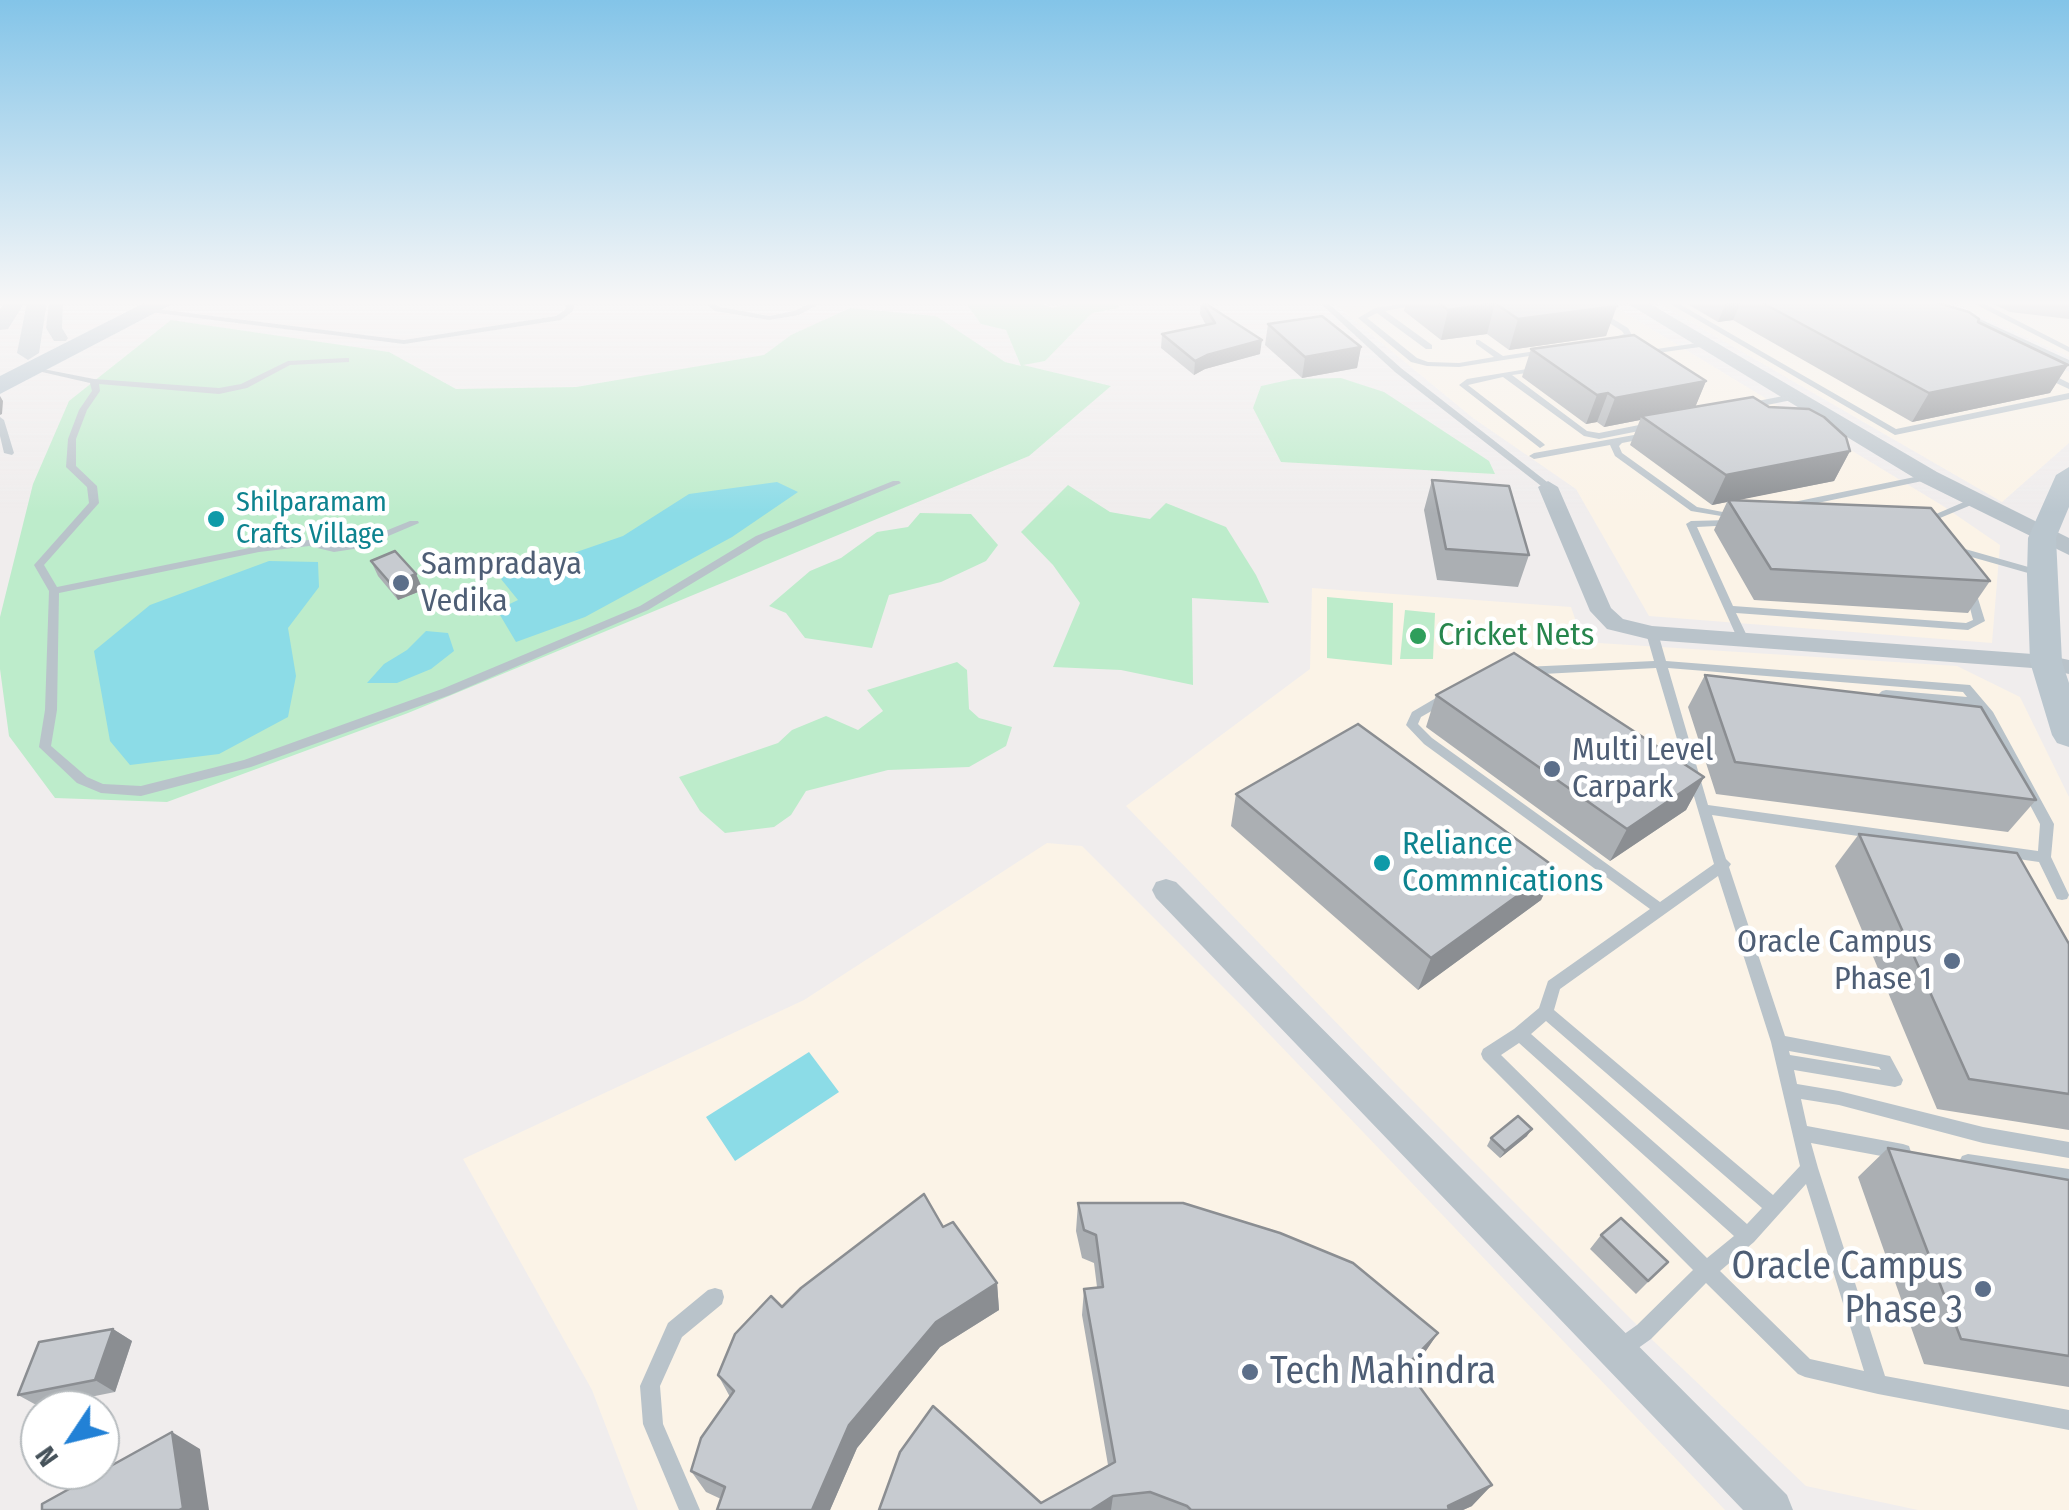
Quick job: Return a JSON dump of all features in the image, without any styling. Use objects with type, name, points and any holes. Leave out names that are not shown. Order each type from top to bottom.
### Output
[{"type":"main road","points":[[2069,475],[2056,543],[2042,574],[2069,735]]},
{"type":"street","points":[[1752,372],[1929,478],[2056,543]]},
{"type":"street","points":[[1548,487],[1600,611],[1615,624],[1652,633],[2058,664]]},
{"type":"street","points":[[1166,890],[1614,1353],[1772,1510]]},
{"type":"lane","points":[[67,372],[94,381],[220,390],[244,386],[271,372]]},
{"type":"lane","points":[[1401,372],[1548,487]]},
{"type":"lane","points":[[1515,372],[1467,381],[1462,386],[1540,445]]},
{"type":"lane","points":[[1792,372],[1895,432],[2069,396]]},
{"type":"lane","points":[[2041,372],[2069,386]]},
{"type":"lane","points":[[1505,374],[1584,434],[1657,430],[1620,441],[1534,456]]},
{"type":"lane","points":[[94,381],[96,391],[83,410],[72,439],[71,467],[92,486],[94,503],[39,565],[54,591],[52,710],[46,747],[82,780],[101,788],[141,791],[247,764],[462,685],[644,608],[760,538],[896,482]]},
{"type":"lane","points":[[1734,409],[1802,402]]},
{"type":"lane","points":[[1750,418],[1802,402]]},
{"type":"lane","points":[[0,420],[9,453]]},
{"type":"lane","points":[[1620,441],[1614,446],[1618,454],[1694,509],[1746,518],[1690,524],[1743,640]]},
{"type":"lane","points":[[1783,507],[1929,478]]},
{"type":"lane","points":[[1934,534],[1918,524],[1973,501]]},
{"type":"lane","points":[[54,591],[260,549],[308,543],[334,549],[360,545],[414,523]]},
{"type":"lane","points":[[1949,544],[1965,555],[2042,574]]},
{"type":"lane","points":[[1730,609],[1968,627],[1978,621],[1965,555]]},
{"type":"lane","points":[[1652,633],[1703,809],[1779,1042],[1809,1168],[1878,1384]]},
{"type":"lane","points":[[1504,674],[1660,664],[1966,688],[1983,707],[2048,824],[2044,857],[2067,900]]},
{"type":"lane","points":[[1467,686],[1416,715],[1412,725],[1428,741],[1660,909]]},
{"type":"lane","points":[[1886,694],[1983,707],[1894,703],[1886,710],[1872,706],[1886,694]]},
{"type":"lane","points":[[1703,809],[2044,857]]},
{"type":"lane","points":[[1724,864],[1553,984],[1546,1012],[1489,1054],[1805,1367],[2069,1420]]},
{"type":"lane","points":[[1546,1012],[1774,1207]]},
{"type":"lane","points":[[1520,1034],[1748,1236]]},
{"type":"lane","points":[[1779,1042],[1884,1060],[1894,1080],[1784,1061]]},
{"type":"lane","points":[[1790,1090],[1838,1098],[1984,1135],[2069,1150]]},
{"type":"lane","points":[[1801,1133],[1916,1155]]},
{"type":"lane","points":[[1954,1160],[2069,1177]]},
{"type":"lane","points":[[1614,1353],[1644,1332],[1706,1270],[1748,1236],[1809,1168]]},
{"type":"lane","points":[[690,1510],[654,1424],[650,1386],[675,1330],[714,1296]]},
{"type":"shaded area","points":[[1418,372],[1723,372],[2000,545],[1992,643],[1649,616],[1576,489],[1473,418]]},
{"type":"shaded area","points":[[1778,372],[2069,372],[2069,443],[2002,502]]},
{"type":"shaded area","points":[[1312,588],[1571,607],[1583,642],[1957,666],[2020,697],[2069,797],[2069,1510],[1918,1510],[1806,1486],[1644,1332],[1393,1081],[1126,806],[1310,669]]},
{"type":"shaded area","points":[[1047,843],[1082,846],[1251,1015],[1725,1510],[638,1510],[592,1390],[463,1159],[804,1000]]},
{"type":"green space","points":[[105,372],[426,372],[456,389],[576,387],[661,372],[1054,372],[1111,386],[1029,456],[408,713],[167,802],[55,798],[9,736],[0,669],[0,617],[33,484],[69,401]]},
{"type":"green space","points":[[1341,378],[1384,392],[1489,461],[1495,474],[1281,462],[1253,408],[1261,386],[1293,379]]},
{"type":"green space","points":[[1068,485],[1110,512],[1150,519],[1166,503],[1226,527],[1256,575],[1269,603],[1192,598],[1193,685],[1121,670],[1053,667],[1080,603],[1053,565],[1021,532]]},
{"type":"green space","points":[[920,513],[971,514],[998,545],[986,561],[941,582],[889,595],[872,648],[805,638],[786,613],[769,606],[810,571],[841,558],[877,532],[908,527]]},
{"type":"green space","points":[[1327,597],[1393,603],[1392,665],[1327,658]]},
{"type":"green space","name":"Cricket Nets","points":[[1405,610],[1435,613],[1433,659],[1400,659]]},
{"type":"green space","points":[[957,662],[967,670],[969,709],[979,718],[1012,727],[1006,746],[969,767],[888,770],[806,791],[791,815],[774,827],[725,833],[700,811],[679,777],[778,743],[792,730],[826,716],[858,730],[883,711],[867,690]]},
{"type":"water","points":[[777,482],[798,492],[732,537],[585,617],[516,642],[497,610],[518,600],[501,579],[523,561],[562,557],[623,536],[689,494]]},
{"type":"water","points":[[269,561],[318,562],[319,587],[288,628],[296,676],[288,717],[219,754],[130,765],[110,741],[94,651],[150,605]]},
{"type":"water","points":[[426,631],[448,633],[454,651],[431,669],[397,683],[367,683],[384,664],[407,650]]},
{"type":"water","points":[[809,1052],[839,1092],[735,1161],[706,1117]]},
{"type":"building","points":[[1565,372],[1693,372],[1706,381],[1615,398],[1608,393],[1597,395]]},
{"type":"building","points":[[1891,372],[2031,372],[1929,393]]},
{"type":"building","points":[[1753,397],[1769,407],[1809,409],[1824,417],[1846,437],[1850,451],[1726,475],[1641,416]]},
{"type":"building","points":[[1432,480],[1509,486],[1529,555],[1446,549]]},
{"type":"building","points":[[1728,500],[1931,508],[1990,581],[1771,569]]},
{"type":"building","points":[[395,551],[416,574],[391,584],[371,561]]},
{"type":"building","points":[[1514,653],[1704,777],[1627,829],[1436,695]]},
{"type":"building","points":[[1705,675],[1981,707],[2036,800],[1735,762]]},
{"type":"building","name":"Reliance Commnications","points":[[1358,724],[1556,868],[1431,958],[1236,794]]},
{"type":"building","name":"Oracle Campus Phase 1","points":[[1859,834],[2017,853],[2069,944],[2069,1094],[1969,1079]]},
{"type":"building","points":[[1518,1116],[1532,1129],[1505,1151],[1491,1138]]},
{"type":"building","name":"Oracle Campus Phase 3","points":[[1888,1148],[2069,1180],[2069,1356],[1961,1339]]},
{"type":"building","points":[[924,1194],[943,1227],[953,1222],[997,1283],[936,1322],[849,1425],[812,1510],[717,1510],[725,1487],[691,1471],[701,1438],[734,1391],[718,1375],[735,1334],[771,1296],[782,1307],[801,1288]]},
{"type":"building","name":"Tech Mahindra","points":[[1078,1203],[1183,1203],[1280,1233],[1353,1263],[1438,1333],[1405,1367],[1492,1485],[1448,1506],[1449,1510],[1191,1510],[1150,1492],[1113,1496],[1091,1510],[879,1510],[900,1452],[933,1406],[1041,1503],[1115,1462],[1084,1289],[1103,1287],[1096,1235],[1084,1230]]},
{"type":"building","points":[[1621,1218],[1668,1262],[1648,1281],[1601,1235]]},
{"type":"building","points":[[113,1329],[95,1380],[44,1390],[20,1390],[18,1395],[39,1342]]},
{"type":"building","points":[[172,1432],[183,1508],[42,1510],[42,1504],[67,1490],[120,1490],[120,1461]]},
{"type":"place","name":"Shilparamam Crafts Village","points":[[216,519]]},
{"type":"place","name":"Sampradaya Vedika","points":[[401,583]]},
{"type":"place","name":"Cricket Nets","points":[[1418,636]]},
{"type":"place","name":"Multi Level Carpark","points":[[1552,769]]},
{"type":"place","name":"Reliance Commnications","points":[[1382,863]]},
{"type":"place","name":"Oracle Campus Phase 1","points":[[1952,961]]},
{"type":"place","name":"Oracle Campus Phase 3","points":[[1983,1289]]},
{"type":"place","name":"Tech Mahindra","points":[[1250,1372]]}]
